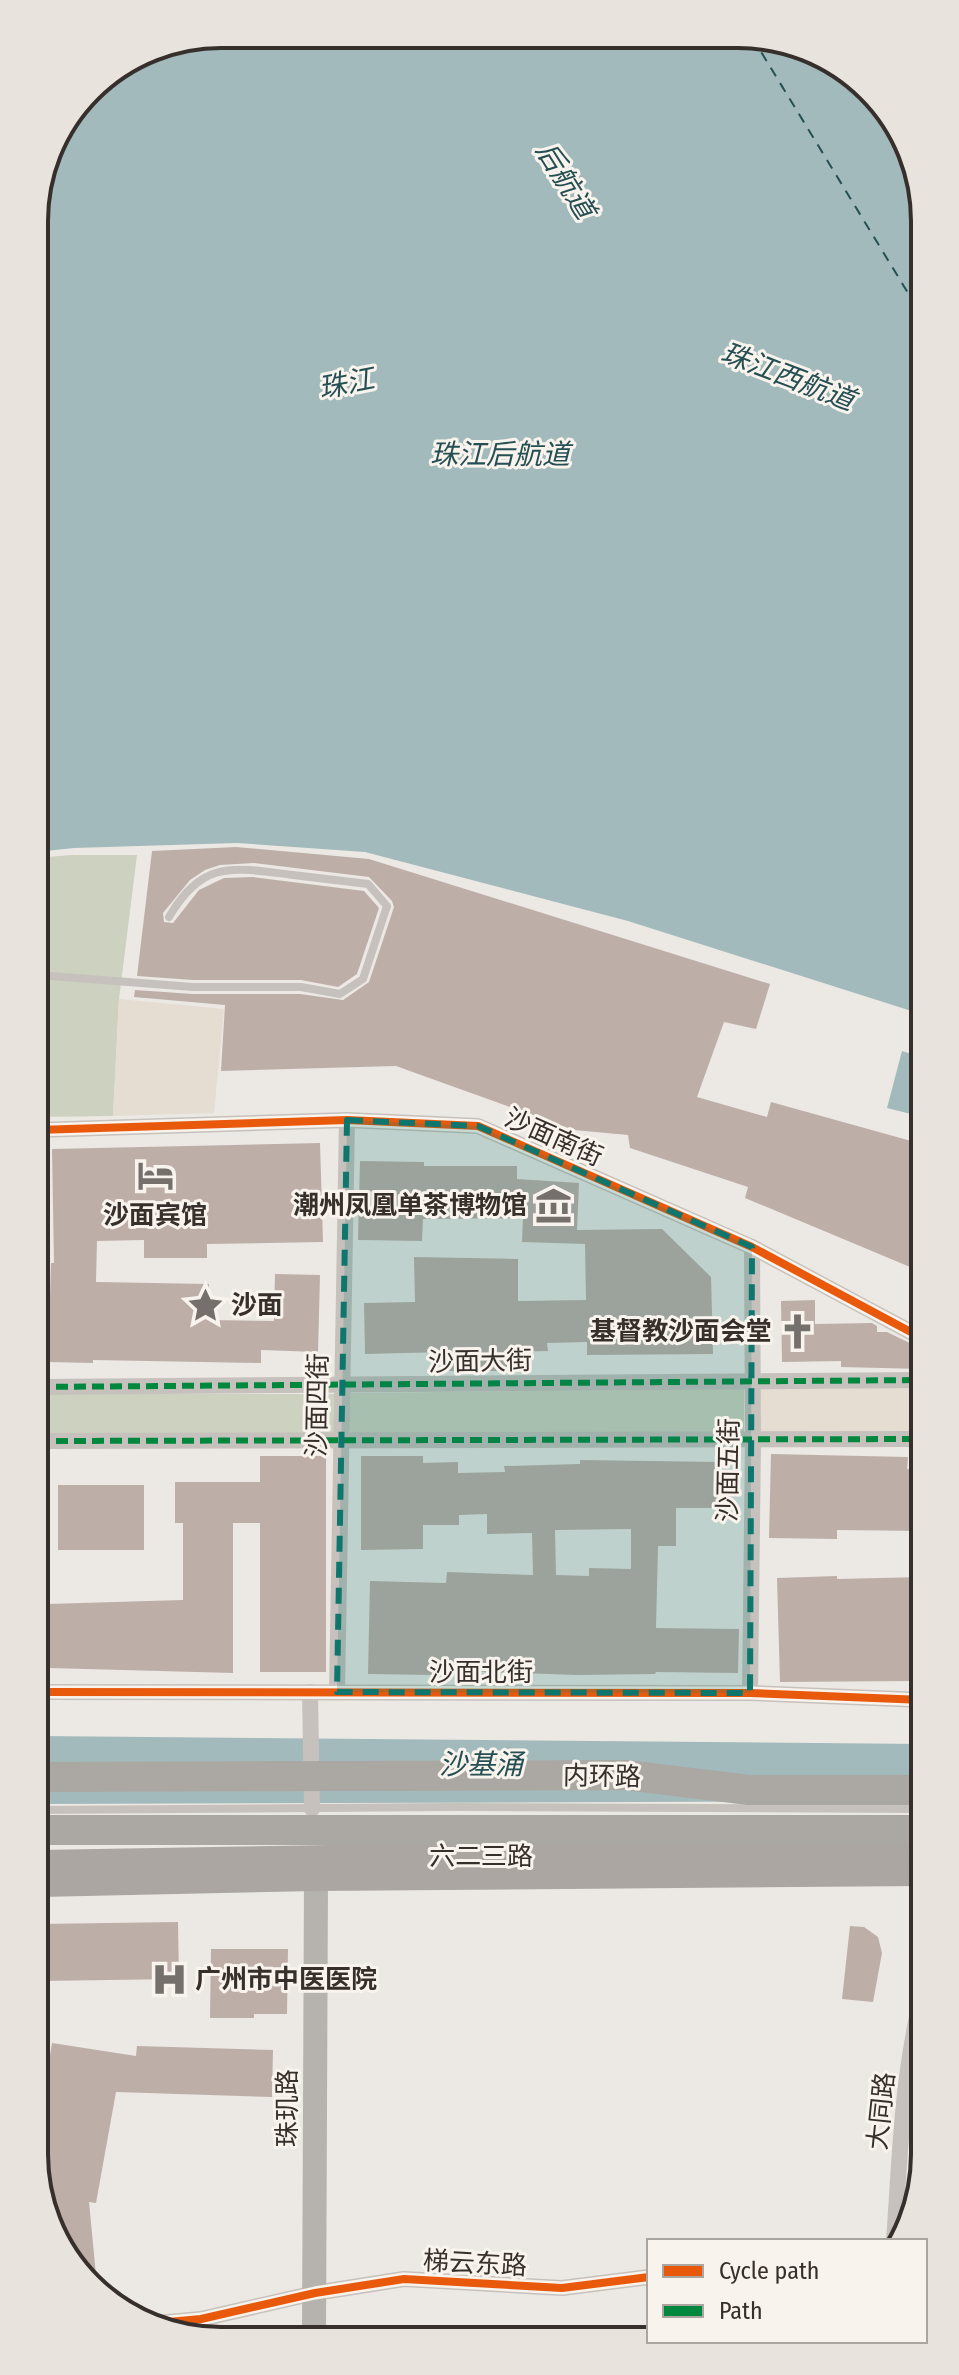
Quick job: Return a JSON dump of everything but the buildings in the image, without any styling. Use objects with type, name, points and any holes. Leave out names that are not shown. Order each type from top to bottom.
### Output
[{"type":"highway","name":"内环路","points":[[48,1777],[626,1775],[749,1790],[911,1790]]},
{"type":"highway","name":"内环路","points":[[48,1824],[911,1830]]},
{"type":"main road","name":"六二三路","points":[[48,1863],[911,1848]]},
{"type":"main road","name":"六二三路","points":[[48,1884],[316,1878],[911,1873]]},
{"type":"street","name":"沙面南街","points":[[48,1130],[347,1120],[478,1126],[752,1247],[911,1332]]},
{"type":"street","name":"沙面四街","points":[[337,1692],[347,1120]]},
{"type":"street","name":"沙面五街","points":[[750,1693],[752,1247]]},
{"type":"street","name":"沙面大街","points":[[48,1387],[911,1380]]},
{"type":"street","points":[[48,1441],[911,1439]]},
{"type":"street","name":"沙面北街","points":[[48,1692],[750,1693],[911,1700]]},
{"type":"street","points":[[310,1692],[312,1807]]},
{"type":"street","name":"珠玑路","points":[[314,2327],[316,1878]]},
{"type":"street","name":"大同路","points":[[895,2226],[903,2117],[911,2059]]},
{"type":"street","name":"梯云东路","points":[[177,2321],[201,2319],[315,2293],[404,2279],[562,2288],[647,2277]]},
{"type":"lane","points":[[48,976],[193,987],[301,987],[340,994],[363,979],[387,906],[368,884],[244,868],[217,871],[195,883],[181,897],[169,917]]},
{"type":"lane","name":"六二三路","points":[[48,1824],[312,1807],[911,1809]]},
{"type":"highlighted area","points":[[347,1120],[478,1126],[752,1247],[750,1693],[337,1692]]},
{"type":"green space","points":[[137,855],[119,999],[113,1116],[48,1117],[48,857]]},
{"type":"green space","points":[[744,1389],[744,1437],[346,1434],[345,1393]]},
{"type":"green space","points":[[48,1394],[335,1394],[336,1434],[48,1437]]},
{"type":"shaded area","points":[[119,999],[224,1009],[214,1113],[113,1116]]},
{"type":"shaded area","points":[[911,1380],[911,1439],[753,1440],[753,1382]]},
{"type":"water","name":"珠江后航道","points":[[209,48],[738,48],[772,51],[815,66],[834,77],[868,107],[888,134],[898,155],[910,198],[911,1011],[628,921],[365,852],[237,843],[48,851],[48,209],[57,165],[66,144],[99,99],[144,66],[165,57]]},
{"type":"water","points":[[902,1051],[911,1054],[911,1114],[887,1108]]},
{"type":"water","name":"沙基涌","points":[[48,1736],[911,1744],[911,1801],[48,1804]]},
{"type":"ferry route","points":[[759,49],[911,298]]},
{"type":"marked path","points":[[48,1387],[911,1380]]},
{"type":"marked path","points":[[48,1441],[911,1439]]},
{"type":"cycle path","points":[[48,1130],[347,1120],[478,1126],[752,1247],[911,1332]]},
{"type":"cycle path","points":[[48,1692],[750,1693],[911,1700]]},
{"type":"cycle path","points":[[177,2321],[201,2319],[315,2293],[404,2279],[562,2288],[647,2277]]},
{"type":"place","name":"沙面宾馆","points":[[155,1176]]},
{"type":"place","name":"潮州凤凰单茶博物馆","points":[[553,1205]]},
{"type":"place","name":"沙面","points":[[205,1305]]},
{"type":"place","name":"基督教沙面会堂","points":[[798,1331]]},
{"type":"place","name":"广州市中医医院","points":[[169,1979]]},
{"type":"water label","name":"后航道","points":[[566,180]]},
{"type":"water label","name":"珠江西航道","points":[[788,376]]},
{"type":"water label","name":"珠江","points":[[346,383]]}]
